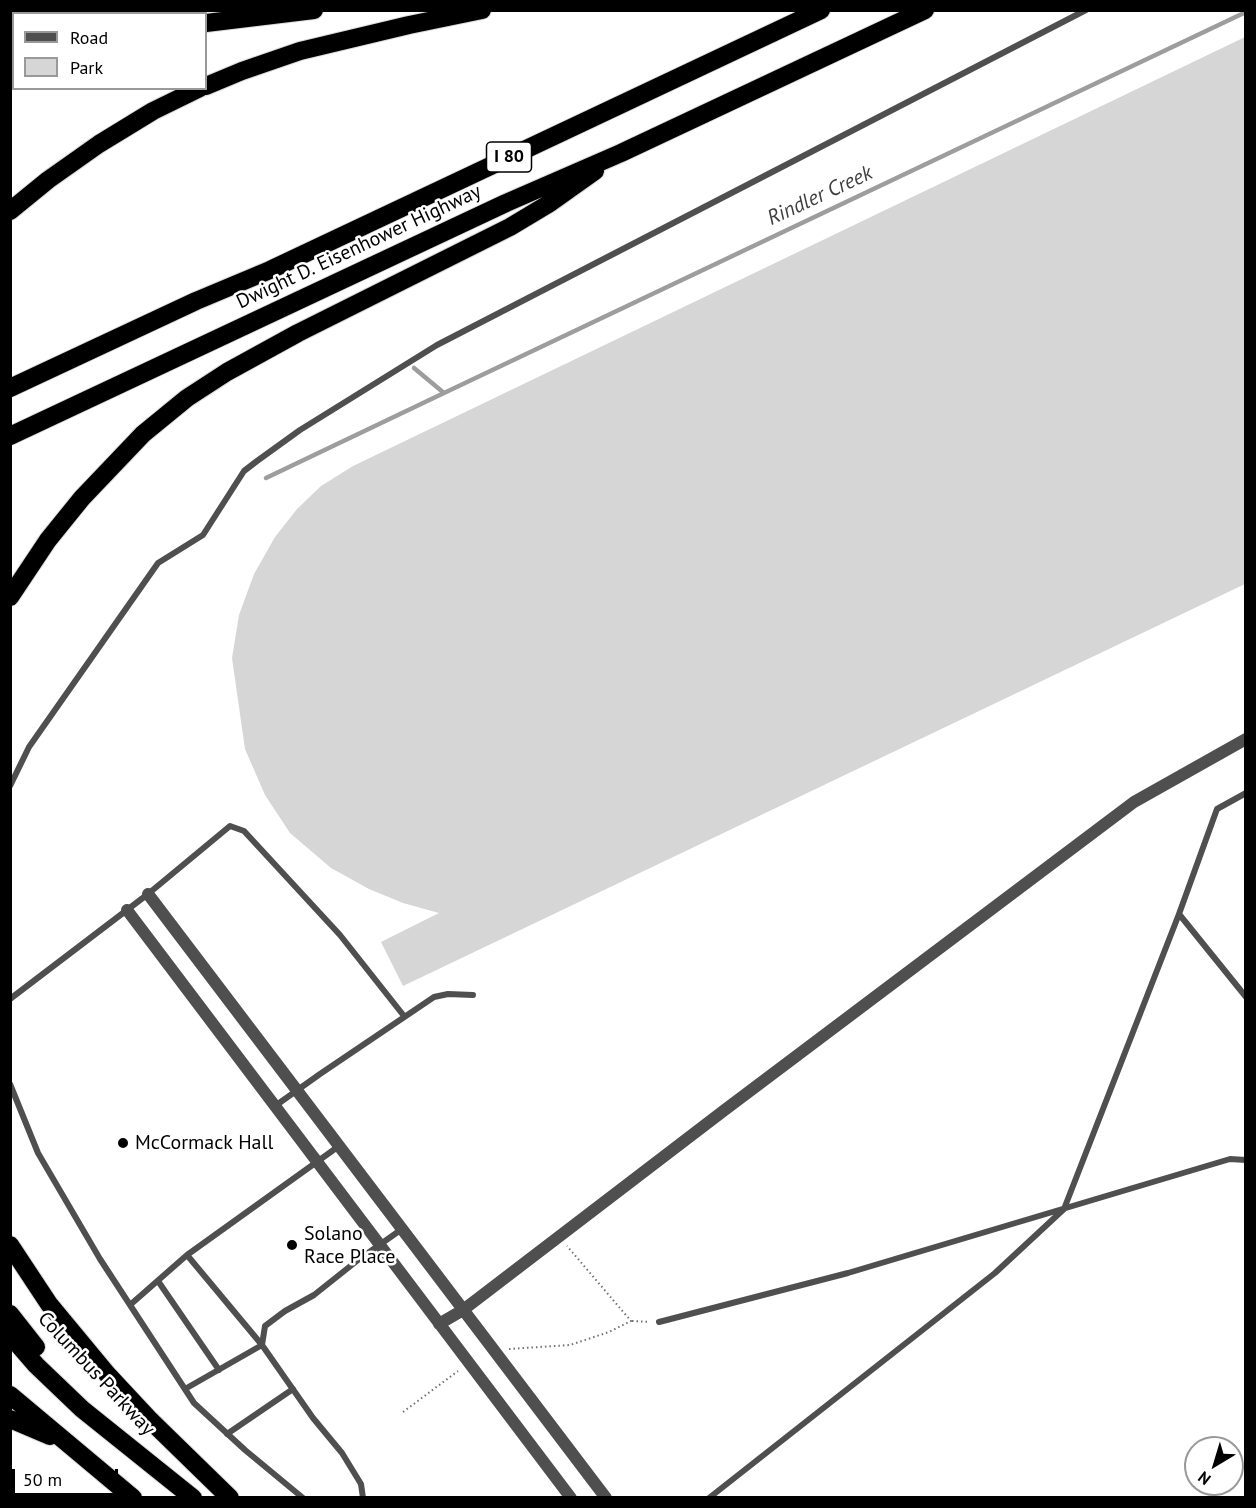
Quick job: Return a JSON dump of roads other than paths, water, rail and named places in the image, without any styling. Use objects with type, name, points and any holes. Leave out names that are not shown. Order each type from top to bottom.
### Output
[{"type":"highway","points":[[207,23],[314,10]]},
{"type":"highway","points":[[207,86],[300,51],[398,27],[482,10]]},
{"type":"highway","name":"Dwight D. Eisenhower Highway","points":[[10,388],[196,301],[280,265],[821,10]]},
{"type":"highway","name":"Dwight D. Eisenhower Highway","points":[[10,436],[506,203],[621,153],[925,10]]},
{"type":"highway","points":[[10,211],[48,180],[99,144],[153,111],[196,90]]},
{"type":"highway","points":[[10,597],[48,540],[82,498],[143,434],[187,398],[282,341],[510,227],[550,203],[621,153]]},
{"type":"highway","points":[[10,1245],[49,1304],[107,1374],[149,1419],[230,1497]]},
{"type":"highway","name":"Columbus Parkway","points":[[10,1314],[44,1358],[151,1464]]},
{"type":"highway","points":[[10,1335],[59,1388],[193,1497]]},
{"type":"highway","points":[[10,1395],[133,1497]]},
{"type":"highway","points":[[10,1419],[66,1443]]},
{"type":"street","points":[[439,1324],[463,1310],[731,1104],[1134,802],[1245,739]]},
{"type":"street","points":[[148,894],[606,1497]]},
{"type":"street","points":[[127,910],[572,1497]]},
{"type":"lane","points":[[10,786],[29,747],[158,563],[203,535],[244,471],[257,461],[300,430],[436,345],[1086,10]]},
{"type":"lane","points":[[709,1497],[995,1273],[1064,1209],[1179,914],[1217,809],[1245,793]]},
{"type":"lane","points":[[10,999],[148,894],[230,826],[244,831],[340,935],[404,1016]]},
{"type":"lane","points":[[1179,914],[1245,997]]},
{"type":"lane","points":[[275,1106],[434,997],[448,994],[473,995]]},
{"type":"lane","points":[[10,1084],[38,1153],[100,1259],[194,1403],[227,1434],[303,1497]]},
{"type":"lane","points":[[130,1305],[187,1255],[339,1146]]},
{"type":"lane","points":[[659,1322],[848,1273],[1230,1159],[1245,1160]]},
{"type":"lane","points":[[262,1345],[265,1326],[285,1311],[314,1295],[402,1229]]},
{"type":"lane","points":[[187,1255],[262,1345],[313,1418],[342,1453],[361,1484],[363,1497]]},
{"type":"lane","points":[[158,1281],[219,1370]]},
{"type":"lane","points":[[185,1389],[262,1345]]},
{"type":"lane","points":[[227,1434],[293,1389]]},
{"type":"waterway","name":"Rindler Creek","points":[[414,368],[444,393],[1246,12]]},
{"type":"waterway","points":[[266,478],[444,393]]},
{"type":"place","name":"McCormack Hall","points":[[123,1143]]},
{"type":"place","name":"Solano Race Place","points":[[292,1245]]}]
